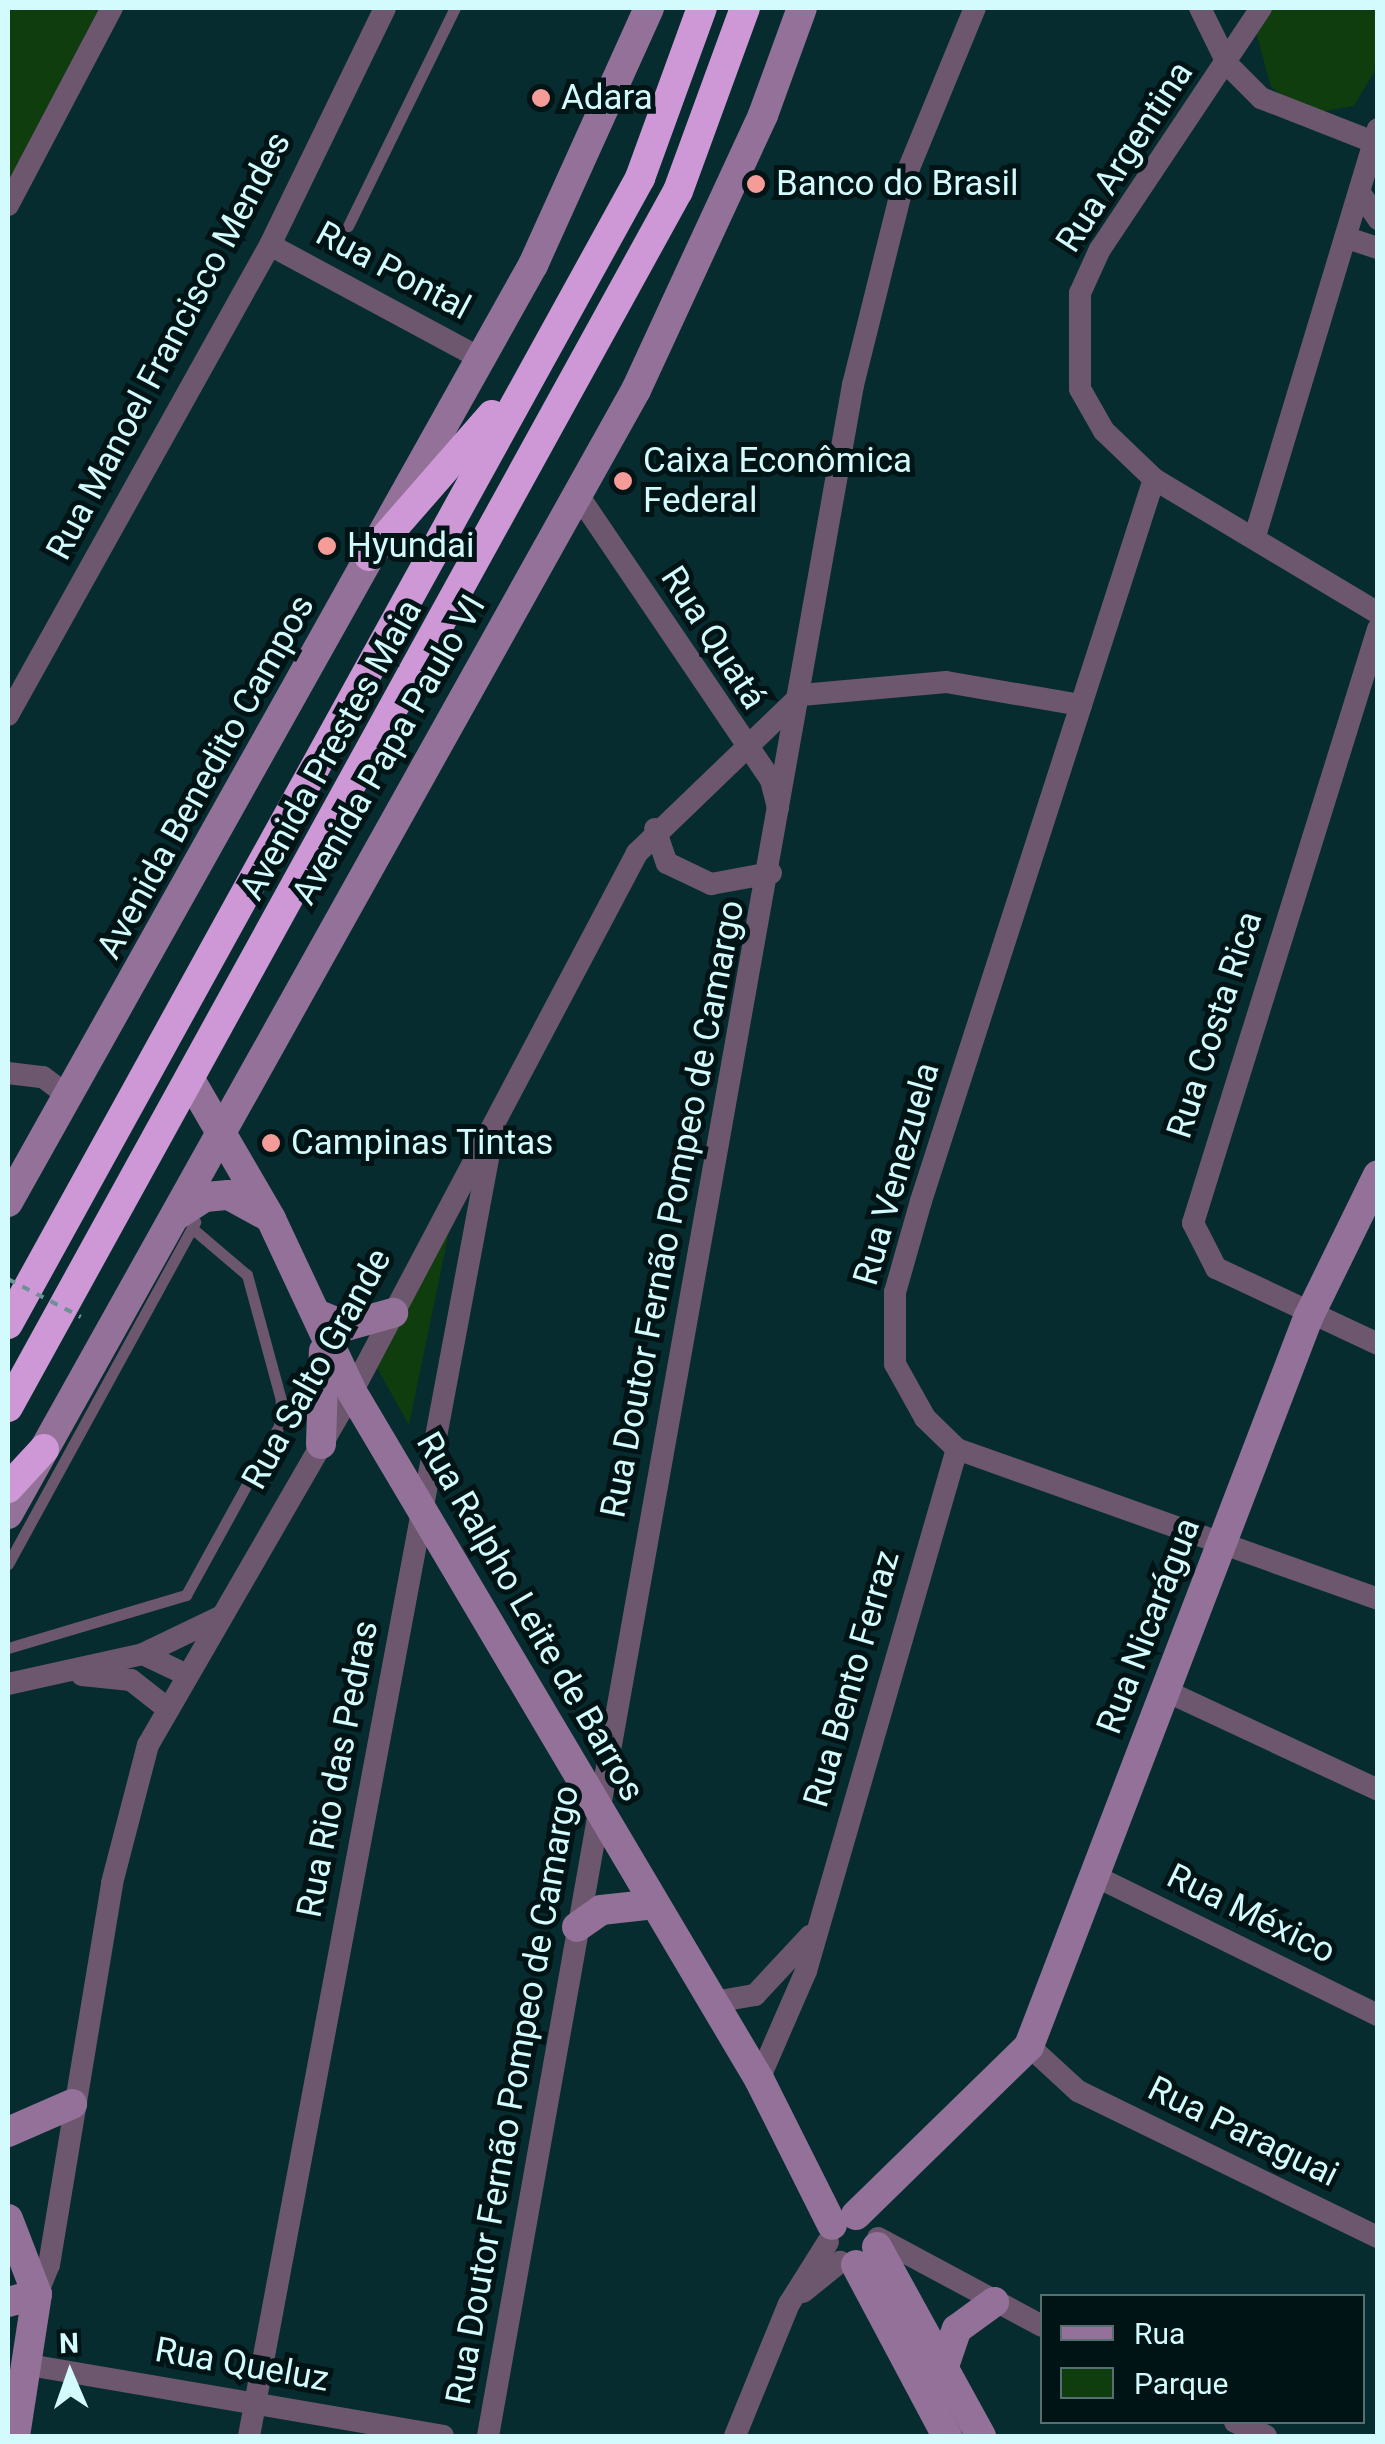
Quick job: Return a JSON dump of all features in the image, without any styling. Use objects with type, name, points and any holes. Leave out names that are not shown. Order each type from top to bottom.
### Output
[{"type":"highway","points":[[686,8],[686,61]]},
{"type":"highway","name":"Avenida Prestes Maia","points":[[8,1324],[640,178],[686,61],[702,8]]},
{"type":"highway","name":"Avenida Prestes Maia","points":[[8,1407],[192,1083],[678,191],[746,8]]},
{"type":"highway","points":[[370,556],[534,368]]},
{"type":"highway","points":[[8,1488],[44,1449]]},
{"type":"street","points":[[8,204],[112,8]]},
{"type":"street","name":"Rua Manoel Francisco Mendes","points":[[8,715],[270,244],[385,8]]},
{"type":"street","name":"Avenida Benedito Campos","points":[[8,1202],[482,359],[582,170],[649,8]]},
{"type":"street","name":"Avenida Papa Paulo VI","points":[[8,1514],[182,1224],[221,1131],[578,495],[756,132],[802,8]]},
{"type":"street","name":"Rua Doutor Fernão Pompeo de Camargo","points":[[488,2436],[878,265],[974,8]]},
{"type":"street","points":[[1200,8],[1228,65],[1261,98],[1375,136],[1348,238],[1255,536]]},
{"type":"street","name":"Rua Argentina","points":[[1261,8],[1228,65],[1130,202],[1080,293],[1080,388],[1104,430],[1154,479],[1378,613]]},
{"type":"street","points":[[1360,194],[1378,219]]},
{"type":"street","points":[[1348,238],[1378,248]]},
{"type":"street","name":"Rua Pontal","points":[[270,244],[482,359]]},
{"type":"street","name":"Rua Venezuela","points":[[1154,479],[895,1292],[895,1364],[925,1418],[957,1448],[1378,1599]]},
{"type":"street","name":"Rua Quatá","points":[[578,495],[742,749],[771,780],[781,821]]},
{"type":"street","name":"Rua Costa Rica","points":[[1378,630],[1193,1223],[1216,1268],[1308,1318],[1378,1344]]},
{"type":"street","points":[[801,696],[946,682],[1081,705]]},
{"type":"street","name":"Rua Salto Grande","points":[[15,2436],[29,2364],[22,2298],[50,2265],[72,2104],[130,1798],[168,1709],[352,1392],[497,1114],[655,829],[801,696]]},
{"type":"street","points":[[655,829],[667,863],[711,884],[771,872]]},
{"type":"street","points":[[8,1073],[43,1077],[70,1097]]},
{"type":"street","name":"Rua Ralpho Leite de Barros","points":[[192,1083],[271,1219],[352,1392],[759,2079],[814,2184],[854,2237],[913,2338]]},
{"type":"street","name":"Rua Rio das Pedras","points":[[249,2436],[497,1114]]},
{"type":"street","name":"Rua Nicarágua","points":[[1028,2046],[1308,1318],[1378,1175]]},
{"type":"street","points":[[182,1224],[205,1197],[245,1199],[271,1219]]},
{"type":"street","points":[[321,1444],[327,1379],[316,1314],[362,1326],[393,1314]]},
{"type":"street","name":"Rua Bento Ferraz","points":[[759,2079],[796,2002],[957,1448]]},
{"type":"street","points":[[8,1684],[143,1654],[220,1617]]},
{"type":"street","points":[[143,1654],[187,1675]]},
{"type":"street","points":[[64,1674],[131,1680],[168,1709]]},
{"type":"street","points":[[1166,1691],[1378,1790]]},
{"type":"street","name":"Rua México","points":[[1093,1875],[1378,2015]]},
{"type":"street","points":[[577,1927],[601,1910],[655,1904]]},
{"type":"street","name":"Rua Bento Ferraz","points":[[714,2002],[755,1995],[815,1929]]},
{"type":"street","points":[[734,2436],[788,2304],[854,2237],[897,2182],[1028,2046]]},
{"type":"street","name":"Rua Paraguai","points":[[1028,2046],[1078,2090],[1378,2237]]},
{"type":"street","points":[[8,2132],[72,2104]]},
{"type":"street","points":[[8,2219],[22,2298]]},
{"type":"street","points":[[854,2237],[1040,2325]]},
{"type":"street","points":[[944,2366],[956,2328],[994,2302]]},
{"type":"street","points":[[913,2338],[944,2366],[980,2436]]},
{"type":"street","points":[[913,2338],[947,2436]]},
{"type":"street","name":"Rua Queluz","points":[[29,2364],[443,2436]]},
{"type":"street","points":[[1239,2424],[1266,2436]]},
{"type":"lane","points":[[348,226],[455,8]]},
{"type":"lane","points":[[8,1564],[182,1224],[247,1275],[281,1400],[279,1426],[186,1596],[8,1648]]},
{"type":"path","points":[[8,1279],[81,1316]]},
{"type":"green space","points":[[8,8],[99,8],[8,182]]},
{"type":"green space","points":[[1269,8],[1377,8],[1377,67],[1354,106],[1307,114],[1271,87],[1256,32]]},
{"type":"green space","points":[[451,1222],[409,1425],[377,1368]]},
{"type":"place","name":"Adara","points":[[541,98]]},
{"type":"place","name":"Banco do Brasil","points":[[756,184]]},
{"type":"place","name":"Caixa Econômica Federal","points":[[623,481]]},
{"type":"place","name":"Hyundai","points":[[327,546]]},
{"type":"place","name":"Campinas Tintas","points":[[271,1143]]}]
